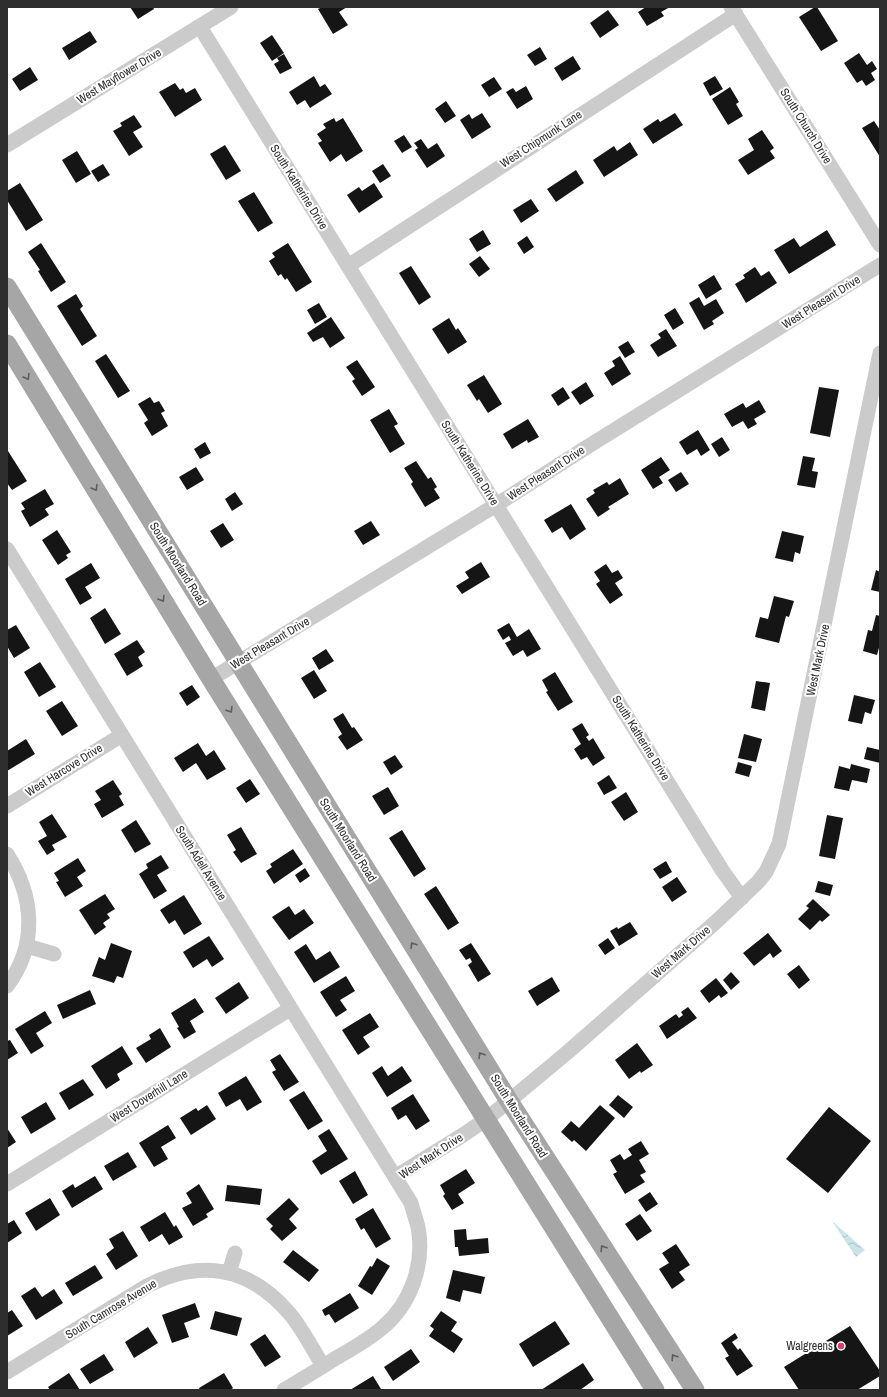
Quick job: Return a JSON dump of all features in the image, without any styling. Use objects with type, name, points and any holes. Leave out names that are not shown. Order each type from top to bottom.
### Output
[{"type":"main road","name":"South Moorland Road","points":[[7,287],[509,1102],[695,1390]]},
{"type":"main road","points":[[7,344],[211,679],[655,1390]]},
{"type":"street","name":"West Mayflower Drive","points":[[7,145],[231,7]]},
{"type":"street","name":"South Church Drive","points":[[734,10],[880,245]]},
{"type":"street","name":"West Chipmunk Lane","points":[[348,266],[734,10]]},
{"type":"street","name":"South Katherine Drive","points":[[200,27],[718,863],[742,898]]},
{"type":"street","name":"West Pleasant Drive","points":[[211,679],[496,505],[880,265]]},
{"type":"street","name":"West Mark Drive","points":[[284,1390],[383,1328],[392,1319],[404,1302],[413,1284],[418,1264],[418,1227],[410,1203],[395,1177],[463,1135],[509,1102],[742,898],[766,872],[779,844],[880,354]]},
{"type":"street","name":"South Adell Avenue","points":[[7,549],[395,1177]]},
{"type":"street","name":"West Harcove Drive","points":[[7,806],[122,735]]},
{"type":"street","points":[[7,854],[24,888],[29,917],[29,933],[26,946],[19,967],[7,986]]},
{"type":"street","points":[[26,946],[54,954]]},
{"type":"street","name":"West Doverhill Lane","points":[[7,1184],[290,1009]]},
{"type":"street","points":[[229,1273],[235,1253]]},
{"type":"street","name":"South Camrose Avenue","points":[[7,1372],[160,1279],[182,1272],[201,1270],[229,1273],[242,1277],[260,1286],[275,1297],[291,1316],[323,1366]]},
{"type":"water","points":[[832,1221],[865,1250],[856,1257]]},
{"type":"building","points":[[130,7],[153,7],[154,9],[138,19]]},
{"type":"building","points":[[322,7],[347,7],[339,12],[348,25],[333,34],[318,9]]},
{"type":"building","points":[[646,7],[670,7],[661,12],[664,16],[647,26],[638,12]]},
{"type":"building","points":[[817,7],[838,41],[821,51],[799,17]]},
{"type":"building","points":[[608,10],[619,25],[600,38],[590,23]]},
{"type":"building","points":[[90,31],[97,42],[69,60],[62,48]]},
{"type":"building","points":[[272,35],[284,53],[272,61],[260,43]]},
{"type":"building","points":[[540,47],[547,59],[535,66],[527,55]]},
{"type":"building","points":[[859,53],[867,65],[872,61],[877,69],[871,73],[875,80],[866,86],[862,80],[857,83],[844,63]]},
{"type":"building","points":[[284,54],[292,68],[280,74],[274,64],[279,61],[277,58]]},
{"type":"building","points":[[573,56],[581,69],[562,81],[554,68]]},
{"type":"building","points":[[30,67],[38,80],[20,91],[12,79]]},
{"type":"building","points":[[314,76],[320,87],[325,84],[332,94],[310,108],[305,100],[297,105],[289,92]]},
{"type":"building","points":[[715,76],[723,89],[710,96],[703,83]]},
{"type":"building","points":[[494,77],[502,89],[489,97],[481,85]]},
{"type":"building","points":[[175,83],[180,90],[183,88],[186,93],[195,88],[202,100],[175,117],[159,92]]},
{"type":"building","points":[[526,86],[533,99],[517,109],[506,92],[513,88],[516,92]]},
{"type":"building","points":[[730,87],[739,102],[736,104],[743,116],[728,125],[712,99]]},
{"type":"building","points":[[446,101],[456,116],[445,123],[435,109]]},
{"type":"building","points":[[482,113],[491,127],[472,139],[460,120],[469,114],[472,119]]},
{"type":"building","points":[[675,113],[683,125],[653,144],[643,129],[658,119],[660,122]]},
{"type":"building","points":[[134,115],[142,127],[133,132],[143,147],[129,156],[113,131],[122,126],[120,123]]},
{"type":"building","points":[[334,118],[336,122],[343,118],[363,151],[346,162],[341,154],[330,162],[318,143],[322,141],[317,134],[326,128],[323,124]]},
{"type":"building","points":[[874,121],[880,130],[880,157],[862,128]]},
{"type":"building","points":[[762,130],[774,148],[770,151],[775,158],[748,175],[738,160],[754,150],[748,139]]},
{"type":"building","points":[[404,135],[412,147],[402,153],[394,141]]},
{"type":"building","points":[[421,139],[428,149],[437,143],[445,156],[427,168],[415,150],[418,148],[414,143]]},
{"type":"building","points":[[630,142],[638,155],[604,177],[593,160],[614,146],[617,151]]},
{"type":"building","points":[[225,145],[241,171],[226,180],[210,154]]},
{"type":"building","points":[[77,151],[91,174],[76,183],[62,160]]},
{"type":"building","points":[[103,164],[110,175],[98,182],[91,171]]},
{"type":"building","points":[[383,164],[391,176],[380,183],[372,171]]},
{"type":"building","points":[[576,170],[584,183],[556,202],[547,189]]},
{"type":"building","points":[[20,183],[43,220],[26,231],[7,200],[7,191]]},
{"type":"building","points":[[374,183],[383,197],[359,213],[347,195],[359,187],[362,191]]},
{"type":"building","points":[[254,192],[273,223],[258,232],[238,201]]},
{"type":"building","points":[[531,199],[539,211],[521,223],[513,210]]},
{"type":"building","points":[[483,230],[491,244],[477,252],[469,239]]},
{"type":"building","points":[[827,230],[836,245],[789,274],[774,250],[794,238],[800,247]]},
{"type":"building","points":[[527,236],[534,247],[524,254],[517,243]]},
{"type":"building","points":[[41,243],[66,282],[51,292],[38,271],[40,270],[28,252]]},
{"type":"building","points":[[288,243],[312,282],[296,292],[287,278],[285,280],[281,274],[278,276],[269,261],[275,257],[272,253]]},
{"type":"building","points":[[480,256],[490,269],[479,277],[469,264]]},
{"type":"building","points":[[411,266],[431,297],[419,305],[399,273]]},
{"type":"building","points":[[755,267],[761,276],[769,271],[777,283],[746,303],[735,284],[745,278],[743,275]]},
{"type":"building","points":[[714,275],[722,289],[706,299],[698,285]]},
{"type":"building","points":[[76,294],[83,306],[80,309],[97,336],[82,346],[57,306]]},
{"type":"building","points":[[699,297],[704,306],[716,299],[724,313],[712,321],[714,324],[704,330],[689,303]]},
{"type":"building","points":[[319,303],[327,317],[315,324],[307,310]]},
{"type":"building","points":[[675,308],[684,323],[673,330],[664,315]]},
{"type":"building","points":[[331,317],[345,338],[330,348],[323,337],[313,342],[307,333]]},
{"type":"building","points":[[449,318],[456,330],[458,328],[467,342],[448,354],[432,329]]},
{"type":"building","points":[[666,329],[677,346],[658,357],[650,345],[661,338],[658,334]]},
{"type":"building","points":[[628,341],[635,352],[625,358],[618,347]]},
{"type":"building","points":[[106,354],[130,391],[118,398],[95,361]]},
{"type":"building","points":[[620,356],[631,374],[612,386],[604,373],[615,366],[612,361]]},
{"type":"building","points":[[357,360],[375,387],[362,396],[352,381],[355,379],[346,367]]},
{"type":"building","points":[[484,375],[502,404],[488,413],[479,399],[477,401],[467,385]]},
{"type":"building","points":[[586,382],[594,396],[580,405],[571,392]]},
{"type":"building","points":[[563,387],[570,398],[558,406],[551,395]]},
{"type":"building","points":[[819,387],[839,390],[830,437],[810,433]]},
{"type":"building","points":[[150,397],[154,403],[159,401],[165,411],[161,413],[168,426],[152,436],[144,423],[148,420],[138,404]]},
{"type":"building","points":[[759,400],[766,412],[754,419],[757,424],[748,429],[743,421],[732,427],[724,414],[743,403],[746,408]]},
{"type":"building","points":[[389,409],[398,424],[394,426],[405,444],[390,453],[370,420]]},
{"type":"building","points":[[528,419],[539,437],[528,443],[527,440],[512,449],[503,434]]},
{"type":"building","points":[[698,430],[710,450],[701,456],[697,449],[687,455],[679,442]]},
{"type":"building","points":[[722,437],[730,450],[719,457],[711,444]]},
{"type":"building","points":[[205,442],[211,453],[200,459],[194,449]]},
{"type":"building","points":[[7,451],[27,481],[12,490],[7,483]]},
{"type":"building","points":[[803,456],[815,458],[812,471],[818,472],[815,488],[797,485]]},
{"type":"building","points":[[661,457],[670,470],[659,477],[663,483],[653,489],[641,470]]},
{"type":"building","points":[[416,461],[428,479],[431,477],[437,487],[434,489],[440,498],[425,507],[411,484],[413,482],[404,468]]},
{"type":"building","points":[[196,467],[204,480],[187,490],[179,477]]},
{"type":"building","points":[[681,472],[689,484],[676,492],[668,480]]},
{"type":"building","points":[[620,478],[629,494],[608,507],[610,509],[598,517],[586,499],[595,493],[593,490],[607,482],[609,485]]},
{"type":"building","points":[[45,489],[54,504],[45,509],[49,515],[30,527],[21,511],[25,509],[21,503]]},
{"type":"building","points":[[235,492],[243,504],[232,511],[225,499]]},
{"type":"building","points":[[571,504],[586,529],[570,540],[562,527],[552,533],[544,520]]},
{"type":"building","points":[[371,521],[380,535],[363,545],[354,531]]},
{"type":"building","points":[[223,523],[234,540],[221,548],[210,531]]},
{"type":"building","points":[[57,530],[71,552],[66,555],[68,558],[58,565],[42,540]]},
{"type":"building","points":[[782,531],[804,536],[800,554],[795,552],[793,562],[775,558]]},
{"type":"building","points":[[481,562],[490,577],[462,594],[456,586],[469,578],[465,572]]},
{"type":"building","points":[[91,563],[100,578],[85,587],[92,598],[80,605],[65,579]]},
{"type":"building","points":[[606,564],[612,573],[618,570],[623,578],[615,583],[623,595],[610,604],[596,584],[600,581],[594,572]]},
{"type":"building","points":[[876,570],[880,572],[880,592],[871,590]]},
{"type":"building","points":[[774,596],[794,601],[789,617],[786,616],[779,643],[755,637],[760,617],[768,619]]},
{"type":"building","points":[[105,608],[121,634],[105,644],[90,618]]},
{"type":"building","points":[[876,615],[880,616],[880,644],[877,655],[863,651],[868,630],[872,631]]},
{"type":"building","points":[[509,623],[517,637],[529,629],[541,649],[527,657],[523,650],[513,656],[505,643],[511,640],[509,636],[503,640],[497,630]]},
{"type":"building","points":[[16,625],[30,648],[14,658],[7,646],[7,630]]},
{"type":"building","points":[[137,640],[145,652],[138,657],[143,666],[127,676],[114,654]]},
{"type":"building","points":[[326,649],[334,661],[319,670],[312,658]]},
{"type":"building","points":[[40,662],[56,687],[39,697],[24,672]]},
{"type":"building","points":[[314,670],[327,691],[314,699],[301,678]]},
{"type":"building","points":[[555,672],[573,702],[558,711],[546,692],[548,691],[542,680]]},
{"type":"building","points":[[756,681],[770,683],[765,711],[751,708]]},
{"type":"building","points":[[192,685],[200,697],[187,706],[179,693]]},
{"type":"building","points":[[854,695],[875,700],[871,714],[865,712],[862,724],[848,721]]},
{"type":"building","points":[[62,701],[78,726],[62,736],[46,711]]},
{"type":"building","points":[[343,713],[352,728],[354,727],[363,740],[347,750],[338,737],[342,734],[333,719]]},
{"type":"building","points":[[582,723],[589,735],[586,737],[589,741],[593,738],[605,758],[593,766],[587,757],[581,760],[574,749],[581,744],[572,729]]},
{"type":"building","points":[[744,734],[762,739],[756,762],[738,758]]},
{"type":"building","points":[[26,739],[35,754],[7,771],[7,751]]},
{"type":"building","points":[[198,743],[206,756],[214,750],[226,769],[207,780],[196,763],[183,772],[174,758]]},
{"type":"building","points":[[867,747],[880,750],[880,763],[864,759]]},
{"type":"building","points":[[395,755],[403,767],[391,775],[383,762]]},
{"type":"building","points":[[738,762],[752,766],[749,777],[735,773]]},
{"type":"building","points":[[851,764],[870,769],[867,783],[852,780],[849,791],[834,788],[839,766],[850,769]]},
{"type":"building","points":[[609,775],[617,788],[604,795],[597,783]]},
{"type":"building","points":[[250,779],[260,794],[246,803],[236,788]]},
{"type":"building","points":[[113,780],[122,794],[119,796],[124,805],[102,818],[94,804],[101,800],[95,791]]},
{"type":"building","points":[[388,787],[399,806],[384,815],[372,796]]},
{"type":"building","points":[[626,792],[638,812],[624,821],[611,802]]},
{"type":"building","points":[[52,814],[67,837],[52,845],[55,850],[47,855],[38,841],[47,836],[39,822]]},
{"type":"building","points":[[827,815],[843,818],[835,859],[819,856]]},
{"type":"building","points":[[136,820],[151,844],[135,853],[121,830]]},
{"type":"building","points":[[241,827],[257,854],[241,863],[233,852],[236,850],[227,835]]},
{"type":"building","points":[[402,830],[426,869],[414,877],[389,838]]},
{"type":"building","points":[[293,849],[303,864],[274,884],[266,871],[272,867],[270,864]]},
{"type":"building","points":[[161,855],[169,868],[157,875],[167,891],[154,899],[139,874],[148,868],[146,864]]},
{"type":"building","points":[[78,858],[86,871],[77,877],[83,886],[65,897],[56,882],[59,881],[54,873]]},
{"type":"building","points":[[666,861],[672,872],[660,879],[653,869]]},
{"type":"building","points":[[305,868],[310,876],[300,883],[295,875]]},
{"type":"building","points":[[677,877],[687,892],[672,902],[662,887]]},
{"type":"building","points":[[818,881],[833,885],[830,896],[815,892]]},
{"type":"building","points":[[436,886],[459,923],[448,930],[424,894]]},
{"type":"building","points":[[105,894],[115,909],[107,914],[110,918],[103,923],[106,927],[95,935],[79,910]]},
{"type":"building","points":[[184,895],[202,924],[184,935],[175,920],[169,924],[160,910]]},
{"type":"building","points":[[813,899],[830,915],[822,922],[820,920],[810,930],[798,919],[809,908],[806,906]]},
{"type":"building","points":[[289,906],[295,915],[304,909],[314,923],[289,940],[272,917]]},
{"type":"building","points":[[630,922],[638,934],[619,946],[610,931],[617,927],[618,929]]},
{"type":"building","points":[[768,933],[782,951],[773,958],[770,953],[754,966],[743,953]]},
{"type":"building","points":[[209,936],[224,959],[212,967],[207,959],[193,968],[183,952]]},
{"type":"building","points":[[608,938],[615,948],[605,955],[598,945]]},
{"type":"building","points":[[111,943],[132,951],[123,978],[117,976],[114,983],[92,976],[99,957],[105,960]]},
{"type":"building","points":[[471,943],[491,974],[478,982],[468,965],[472,962],[470,958],[466,960],[459,950]]},
{"type":"building","points":[[306,944],[316,960],[330,951],[340,967],[314,983],[294,952]]},
{"type":"building","points":[[799,965],[810,980],[799,989],[787,974]]},
{"type":"building","points":[[731,972],[740,982],[731,990],[723,980]]},
{"type":"building","points":[[346,976],[355,991],[340,1000],[347,1010],[336,1017],[320,992]]},
{"type":"building","points":[[552,977],[560,991],[537,1006],[528,991]]},
{"type":"building","points":[[716,978],[728,993],[721,998],[719,995],[709,1003],[700,991]]},
{"type":"building","points":[[239,982],[249,998],[226,1014],[215,998]]},
{"type":"building","points":[[90,990],[96,1004],[63,1019],[57,1005]]},
{"type":"building","points":[[195,998],[204,1012],[190,1021],[196,1032],[184,1039],[177,1028],[179,1027],[171,1013]]},
{"type":"building","points":[[688,1007],[697,1018],[667,1039],[659,1026],[676,1014],[679,1018],[683,1015],[681,1012]]},
{"type":"building","points":[[45,1011],[52,1023],[36,1033],[44,1046],[31,1054],[15,1029]]},
{"type":"building","points":[[370,1013],[379,1027],[363,1037],[370,1047],[358,1055],[342,1030]]},
{"type":"building","points":[[160,1028],[171,1047],[146,1063],[136,1048],[151,1039],[149,1035]]},
{"type":"building","points":[[10,1040],[18,1053],[7,1060],[7,1041]]},
{"type":"building","points":[[637,1043],[653,1065],[641,1073],[640,1071],[629,1079],[615,1060]]},
{"type":"building","points":[[122,1046],[133,1064],[117,1074],[120,1080],[106,1089],[91,1066]]},
{"type":"building","points":[[280,1054],[299,1082],[284,1091],[272,1072],[276,1070],[270,1060]]},
{"type":"building","points":[[382,1066],[388,1076],[402,1066],[412,1081],[387,1097],[372,1073]]},
{"type":"building","points":[[246,1076],[262,1102],[247,1111],[240,1099],[226,1107],[218,1093]]},
{"type":"building","points":[[83,1079],[94,1095],[69,1110],[59,1093]]},
{"type":"building","points":[[304,1091],[323,1121],[308,1130],[289,1100]]},
{"type":"building","points":[[413,1094],[430,1121],[416,1130],[406,1115],[398,1120],[391,1108]]},
{"type":"building","points":[[618,1095],[633,1107],[624,1118],[609,1105]]},
{"type":"building","points":[[46,1102],[56,1119],[31,1134],[21,1117]]},
{"type":"building","points":[[207,1105],[216,1119],[191,1135],[180,1118],[196,1108],[198,1111]]},
{"type":"building","points":[[600,1105],[615,1118],[586,1151],[574,1140],[572,1142],[561,1132],[571,1121],[579,1128]]},
{"type":"building","points":[[829,1107],[871,1141],[828,1193],[786,1159]]},
{"type":"building","points":[[168,1125],[176,1138],[161,1147],[168,1159],[154,1167],[139,1143]]},
{"type":"building","points":[[7,1128],[16,1142],[7,1148]]},
{"type":"building","points":[[329,1129],[348,1159],[321,1175],[312,1161],[327,1151],[318,1136]]},
{"type":"building","points":[[641,1141],[649,1154],[639,1160],[646,1172],[640,1175],[645,1182],[625,1194],[613,1174],[617,1172],[610,1160],[620,1154],[624,1160],[632,1155],[628,1149]]},
{"type":"building","points":[[128,1152],[137,1167],[113,1181],[104,1166]]},
{"type":"building","points":[[466,1169],[475,1183],[458,1194],[464,1203],[452,1210],[443,1196],[445,1194],[440,1185]]},
{"type":"building","points":[[355,1171],[368,1195],[353,1204],[339,1181]]},
{"type":"building","points":[[95,1176],[103,1189],[72,1208],[62,1191],[73,1184],[75,1188]]},
{"type":"building","points":[[199,1184],[214,1209],[206,1214],[208,1217],[193,1226],[182,1208],[192,1203],[186,1193]]},
{"type":"building","points":[[227,1185],[262,1189],[260,1205],[225,1201]]},
{"type":"building","points":[[650,1192],[658,1204],[646,1212],[638,1200]]},
{"type":"building","points":[[50,1198],[60,1215],[36,1231],[25,1213]]},
{"type":"building","points":[[289,1198],[299,1209],[289,1219],[297,1228],[282,1241],[270,1229],[273,1226],[266,1219]]},
{"type":"building","points":[[373,1208],[391,1239],[376,1248],[364,1228],[361,1230],[355,1219]]},
{"type":"building","points":[[165,1212],[174,1227],[176,1225],[183,1237],[169,1245],[162,1234],[149,1242],[140,1227]]},
{"type":"building","points":[[640,1214],[652,1231],[637,1241],[625,1224]]},
{"type":"building","points":[[14,1220],[22,1233],[7,1243],[7,1224]]},
{"type":"building","points":[[466,1229],[467,1240],[488,1238],[489,1253],[459,1256],[458,1247],[455,1247],[454,1230]]},
{"type":"building","points":[[123,1231],[138,1256],[116,1270],[106,1254],[114,1248],[109,1239]]},
{"type":"building","points":[[676,1244],[690,1265],[679,1272],[685,1280],[672,1289],[659,1269],[669,1263],[662,1253]]},
{"type":"building","points":[[293,1250],[319,1270],[309,1282],[283,1262]]},
{"type":"building","points":[[377,1258],[390,1266],[372,1295],[358,1286],[370,1266],[372,1267]]},
{"type":"building","points":[[95,1265],[103,1278],[73,1296],[65,1283]]},
{"type":"building","points":[[453,1270],[485,1277],[481,1294],[463,1290],[460,1302],[446,1298]]},
{"type":"building","points":[[35,1287],[42,1297],[54,1289],[63,1303],[36,1320],[21,1296]]},
{"type":"building","points":[[350,1293],[359,1308],[335,1323],[329,1314],[325,1316],[322,1310]]},
{"type":"building","points":[[195,1303],[200,1317],[184,1323],[189,1337],[172,1343],[162,1315]]},
{"type":"building","points":[[12,1310],[23,1326],[7,1336],[7,1313]]},
{"type":"building","points":[[215,1311],[242,1318],[237,1336],[210,1329]]},
{"type":"building","points":[[441,1311],[457,1322],[451,1331],[463,1339],[454,1353],[429,1336],[434,1329],[430,1326]]},
{"type":"building","points":[[555,1321],[570,1344],[533,1367],[519,1344]]},
{"type":"building","name":"Walgreens","points":[[850,1326],[880,1371],[880,1376],[857,1390],[799,1390],[784,1367]]},
{"type":"building","points":[[148,1327],[158,1343],[134,1358],[125,1342]]},
{"type":"building","points":[[735,1333],[738,1338],[732,1342],[738,1350],[740,1348],[753,1366],[737,1376],[725,1358],[729,1356],[721,1343]]},
{"type":"building","points":[[265,1334],[281,1357],[265,1367],[250,1344]]},
{"type":"building","points":[[411,1349],[420,1362],[393,1381],[384,1367]]},
{"type":"building","points":[[104,1354],[114,1370],[90,1384],[80,1369]]},
{"type":"building","points":[[583,1363],[594,1380],[580,1390],[541,1390]]},
{"type":"building","points":[[69,1373],[80,1390],[50,1390],[48,1387]]},
{"type":"building","points":[[224,1373],[233,1388],[230,1390],[200,1390],[199,1388]]},
{"type":"building","points":[[373,1376],[381,1389],[350,1390]]},
{"type":"place","name":"Walgreens","points":[[841,1346]]}]
